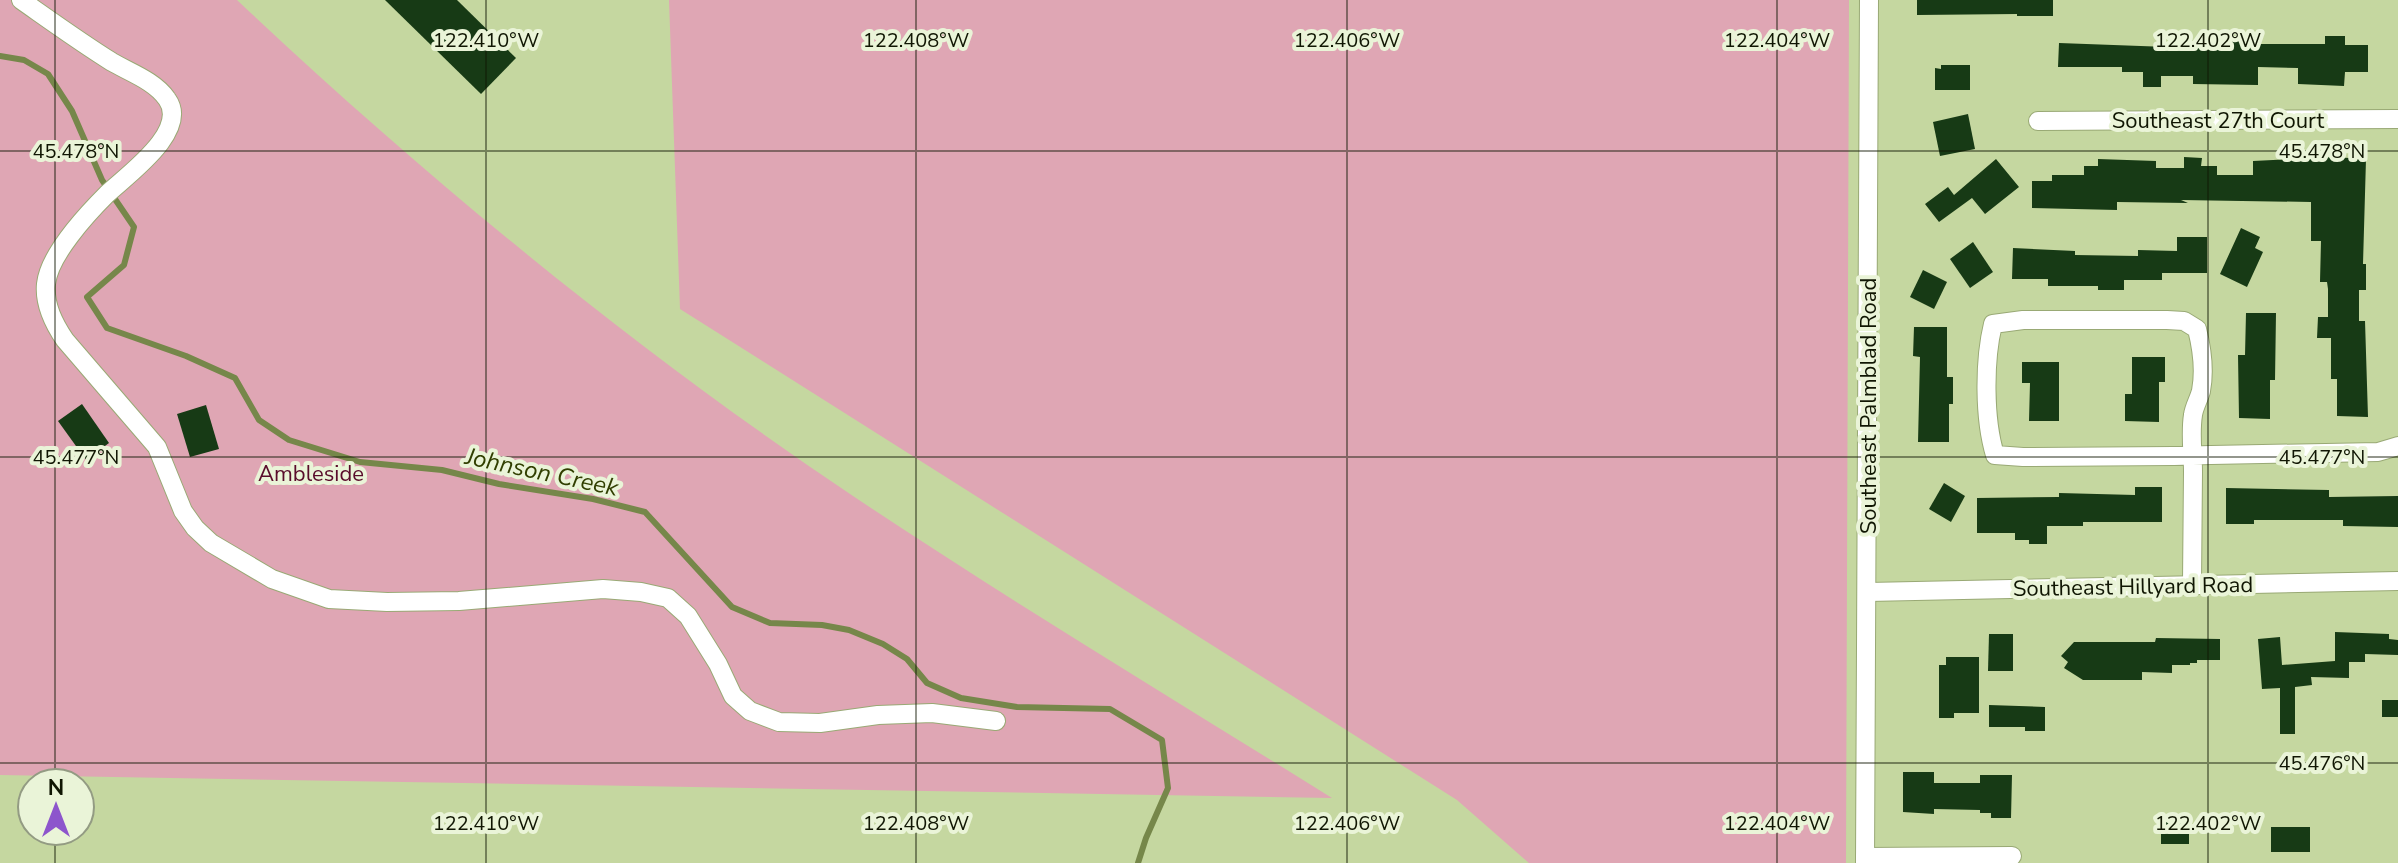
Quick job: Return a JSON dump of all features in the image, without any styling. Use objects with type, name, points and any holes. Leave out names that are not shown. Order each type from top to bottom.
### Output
[{"type":"street","points":[[21,0],[78,41],[156,87],[168,100],[172,121],[161,141],[148,158],[106,196],[54,259],[46,284],[47,301],[54,323],[65,340],[157,447],[183,511],[211,543],[272,579],[329,599],[459,601],[603,589],[668,598],[688,616],[718,664],[733,696],[750,711],[779,722],[820,723],[878,715],[932,713],[996,721]]},
{"type":"street","name":"Southeast Palmblad Road","points":[[1865,860],[1869,0]]},
{"type":"street","name":"Southeast 27th Court","points":[[2038,121],[2398,119]]},
{"type":"street","points":[[2192,584],[2193,455],[2193,414],[2201,390],[2203,354],[2197,329],[2184,321],[2167,320],[2023,320],[1993,324],[1988,343],[1988,433],[1995,455],[2023,457],[2193,455],[2378,452],[2398,446]]},
{"type":"street","name":"Southeast Hillyard Road","points":[[1868,592],[2398,581]]},
{"type":"street","points":[[1865,860],[2012,856]]},
{"type":"green space","name":"Ambleside","points":[[0,0],[237,0],[459,198],[691,382],[912,535],[1332,798],[96,777],[96,767],[16,767],[16,775],[0,775]]},
{"type":"green space","points":[[669,0],[1849,0],[1846,863],[1529,863],[1457,800],[680,309]]},
{"type":"building","points":[[385,0],[457,0],[516,58],[481,94]]},
{"type":"building","points":[[1917,0],[2053,0],[2053,16],[1917,15]]},
{"type":"building","points":[[2325,36],[2345,36],[2345,45],[2368,45],[2368,72],[2345,72],[2344,86],[2298,84],[2298,68],[2258,67],[2258,85],[2193,84],[2193,76],[2161,76],[2161,87],[2143,87],[2143,72],[2122,72],[2122,67],[2058,67],[2059,43],[2195,48],[2195,44],[2227,44],[2227,40],[2258,40],[2258,44],[2325,44]]},
{"type":"building","points":[[1941,65],[1970,65],[1970,90],[1935,90],[1935,68],[1941,69]]},
{"type":"building","points":[[1968,114],[1975,149],[1940,156],[1933,122]]},
{"type":"building","points":[[2184,157],[2202,158],[2201,166],[2217,166],[2217,175],[2253,175],[2253,161],[2333,157],[2366,159],[2363,264],[2366,264],[2366,290],[2359,290],[2359,321],[2365,321],[2368,417],[2337,416],[2337,379],[2331,379],[2331,338],[2317,338],[2318,317],[2328,317],[2328,289],[2327,282],[2320,282],[2321,241],[2311,241],[2311,202],[2181,200],[2188,203],[2117,202],[2117,210],[2032,208],[2032,181],[2052,181],[2052,175],[2084,175],[2084,166],[2098,166],[2098,159],[2156,161],[2156,168],[2184,168]]},
{"type":"building","points":[[1996,159],[2019,187],[1985,214],[1972,198],[1939,222],[1925,204],[1948,187],[1954,195]]},
{"type":"building","points":[[2241,228],[2260,237],[2255,248],[2263,252],[2247,287],[2220,274]]},
{"type":"building","points":[[2177,237],[2207,237],[2207,273],[2162,273],[2162,280],[2124,280],[2124,290],[2098,290],[2098,286],[2048,286],[2048,279],[2012,279],[2013,248],[2075,251],[2075,255],[2138,256],[2138,250],[2177,251]]},
{"type":"building","points":[[1973,242],[1993,272],[1970,288],[1950,259]]},
{"type":"building","points":[[1923,270],[1947,282],[1934,309],[1910,297]]},
{"type":"building","points":[[2246,313],[2276,313],[2275,380],[2270,380],[2270,419],[2239,418],[2238,355],[2245,355]]},
{"type":"building","points":[[1914,327],[1947,327],[1947,377],[1953,377],[1949,442],[1918,442],[1920,357],[1913,356]]},
{"type":"building","points":[[2132,357],[2165,357],[2165,382],[2159,382],[2159,422],[2125,421],[2125,394],[2132,394]]},
{"type":"building","points":[[2022,362],[2059,362],[2059,421],[2029,421],[2030,383],[2022,383]]},
{"type":"building","points":[[82,404],[109,443],[86,460],[58,421]]},
{"type":"building","points":[[206,405],[219,449],[190,457],[177,414]]},
{"type":"building","points":[[1944,483],[1965,496],[1951,522],[1929,509]]},
{"type":"building","points":[[2135,487],[2162,487],[2162,522],[2083,522],[2083,526],[2047,526],[2047,544],[2015,540],[2015,533],[1977,533],[1977,498],[2059,497],[2059,493],[2135,495]]},
{"type":"building","points":[[2226,488],[2329,490],[2329,497],[2398,496],[2398,527],[2343,526],[2343,520],[2254,520],[2254,524],[2226,524]]},
{"type":"building","points":[[2335,632],[2389,634],[2389,639],[2398,640],[2398,655],[2365,654],[2365,662],[2349,662],[2349,678],[2311,677],[2312,685],[2295,687],[2295,734],[2280,734],[2280,688],[2262,689],[2258,639],[2280,637],[2282,665],[2335,661]]},
{"type":"building","points":[[1989,634],[2013,634],[2013,671],[1988,671]]},
{"type":"building","points":[[2156,638],[2220,639],[2220,660],[2172,665],[2172,673],[2142,672],[2142,680],[2083,680],[2064,668],[2068,662],[2061,656],[2074,642],[2155,642]]},
{"type":"building","points":[[1946,657],[1979,657],[1979,713],[1954,713],[1954,718],[1939,718],[1939,665],[1946,665]]},
{"type":"building","points":[[2382,700],[2398,700],[2398,717],[2382,717]]},
{"type":"building","points":[[1989,705],[2045,707],[2045,731],[2025,731],[2025,727],[1989,727]]},
{"type":"building","points":[[1903,772],[1934,772],[1934,783],[1980,783],[1980,775],[2012,775],[2011,818],[1991,818],[1991,813],[1980,813],[1980,810],[1934,809],[1934,814],[1903,812]]},
{"type":"building","points":[[2161,816],[2189,816],[2189,844],[2161,844]]},
{"type":"building","points":[[2271,827],[2310,827],[2310,852],[2271,852]]},
{"type":"waterway","name":"Johnson Creek","points":[[0,56],[24,60],[48,74],[72,111],[102,180],[134,227],[124,265],[87,297],[107,328],[186,356],[235,378],[259,420],[289,440],[360,462],[442,470],[645,512],[732,607],[770,623],[822,625],[849,630],[883,644],[907,659],[927,683],[961,698],[1017,707],[1110,709],[1162,740],[1168,788],[1138,863]]}]
